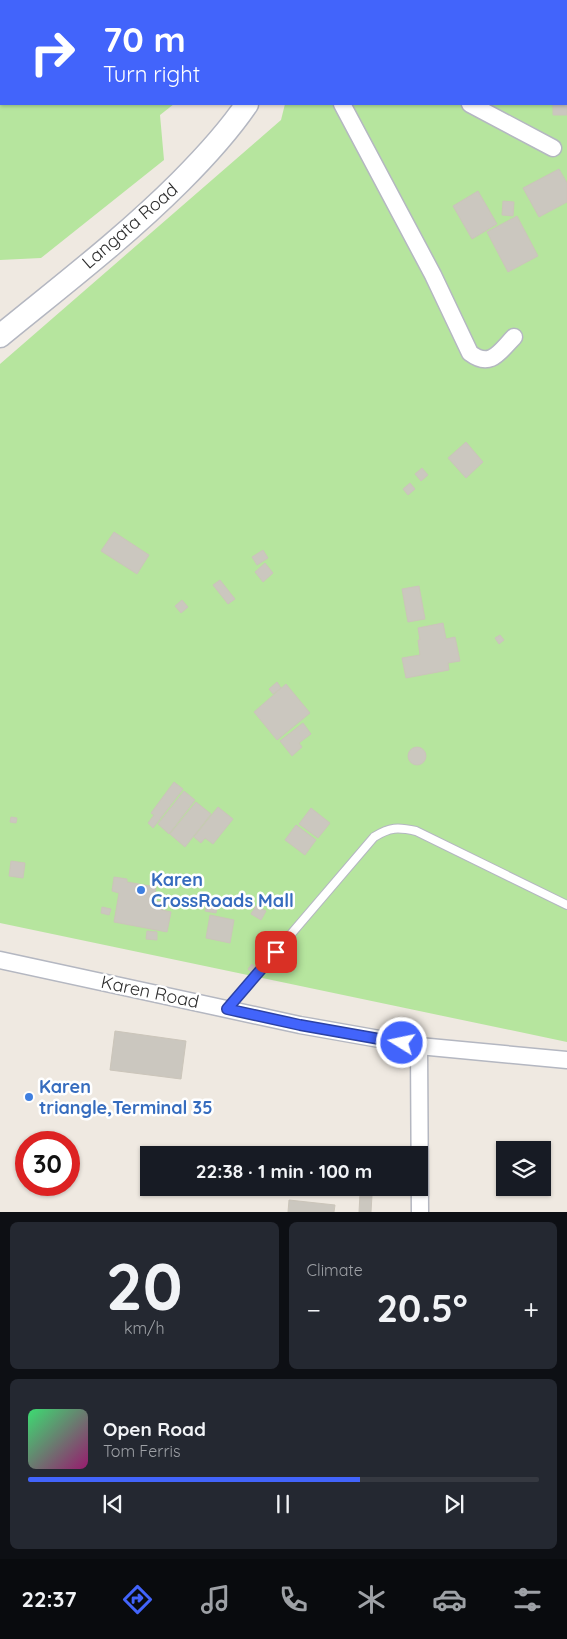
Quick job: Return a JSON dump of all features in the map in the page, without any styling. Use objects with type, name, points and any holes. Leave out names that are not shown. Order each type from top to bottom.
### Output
[{"type":"main road","name":"Langata Road","points":[[0,336],[146,216],[198,164],[246,105]]},
{"type":"street","points":[[343,105],[433,275],[470,353],[479,360],[488,360],[497,354],[514,336]]},
{"type":"street","points":[[472,105],[553,148]]},
{"type":"street","name":"Karen Road","points":[[0,960],[300,1025],[419,1046],[567,1060]]},
{"type":"street","points":[[419,1046],[420,1212]]},
{"type":"lane","points":[[227,1009],[374,837],[387,829],[402,828],[416,831],[567,905]]},
{"type":"green space","points":[[0,105],[173,105],[160,115],[164,160],[41,258],[0,260]]},
{"type":"green space","points":[[285,105],[567,105],[567,1042],[0,923],[0,364],[281,120]]},
{"type":"building","points":[[553,105],[567,105],[567,115],[553,115]]},
{"type":"building","points":[[559,169],[567,183],[567,202],[539,217],[523,188]]},
{"type":"building","points":[[478,191],[497,224],[472,239],[453,206]]},
{"type":"building","points":[[503,201],[514,202],[513,216],[502,215]]},
{"type":"building","points":[[517,216],[538,256],[508,272],[487,232]]},
{"type":"building","points":[[466,442],[483,462],[466,478],[448,458]]},
{"type":"building","points":[[422,468],[428,475],[421,481],[415,474]]},
{"type":"building","points":[[410,483],[415,489],[408,495],[403,489]]},
{"type":"building","points":[[114,532],[149,555],[137,574],[101,551]]},
{"type":"building","points":[[263,550],[268,558],[257,565],[252,557]]},
{"type":"building","points":[[265,563],[273,573],[263,582],[255,572]]},
{"type":"building","points":[[220,580],[235,599],[228,604],[213,585]]},
{"type":"building","points":[[419,586],[425,619],[408,622],[402,589]]},
{"type":"building","points":[[182,600],[188,607],[181,613],[175,606]]},
{"type":"building","points":[[443,623],[446,639],[455,637],[460,661],[448,663],[449,670],[406,678],[402,658],[420,655],[418,628]]},
{"type":"building","points":[[500,635],[504,640],[499,644],[495,638]]},
{"type":"building","points":[[277,682],[281,688],[273,694],[269,689]]},
{"type":"building","points":[[286,684],[310,713],[277,740],[254,712]]},
{"type":"building","points":[[303,723],[311,734],[299,743],[302,747],[292,756],[280,741]]},
{"type":"building","points":[[417,747],[423,750],[426,756],[423,762],[417,765],[411,762],[408,756],[411,750]]},
{"type":"building","points":[[174,782],[183,789],[153,828],[148,823],[154,815],[151,813]]},
{"type":"building","points":[[184,791],[195,800],[169,834],[158,824]]},
{"type":"building","points":[[196,802],[211,814],[185,847],[170,834]]},
{"type":"building","points":[[218,807],[233,819],[213,844],[205,838],[201,843],[194,837]]},
{"type":"building","points":[[311,808],[330,823],[318,838],[299,824]]},
{"type":"building","points":[[11,817],[17,818],[16,823],[10,822]]},
{"type":"building","points":[[296,825],[316,840],[305,855],[285,840]]},
{"type":"building","points":[[11,861],[25,863],[23,878],[9,876]]},
{"type":"building","points":[[114,877],[127,879],[127,882],[156,887],[154,901],[164,902],[162,910],[171,912],[167,932],[114,922],[119,893],[112,891]]},
{"type":"building","points":[[207,904],[217,906],[216,913],[205,911]]},
{"type":"building","points":[[256,906],[266,911],[261,920],[251,914]]},
{"type":"building","points":[[102,907],[111,909],[109,915],[101,913]]},
{"type":"building","points":[[210,915],[234,920],[230,943],[206,938]]},
{"type":"building","points":[[147,931],[157,932],[157,940],[146,939]]},
{"type":"building","points":[[252,964],[256,968],[252,973],[248,969]]},
{"type":"building","points":[[115,1031],[186,1041],[181,1079],[110,1070]]},
{"type":"building","points":[[360,1196],[372,1196],[371,1212],[359,1212]]},
{"type":"building","points":[[289,1200],[335,1205],[334,1212],[288,1212]]},
{"type":"place","name":"Karen CrossRoads Mall","points":[[141,890]]},
{"type":"place","name":"Karen triangle,Terminal 35","points":[[29,1097]]},
{"type":"route","points":[[276,952],[227,1009],[300,1025],[402,1043]]}]
